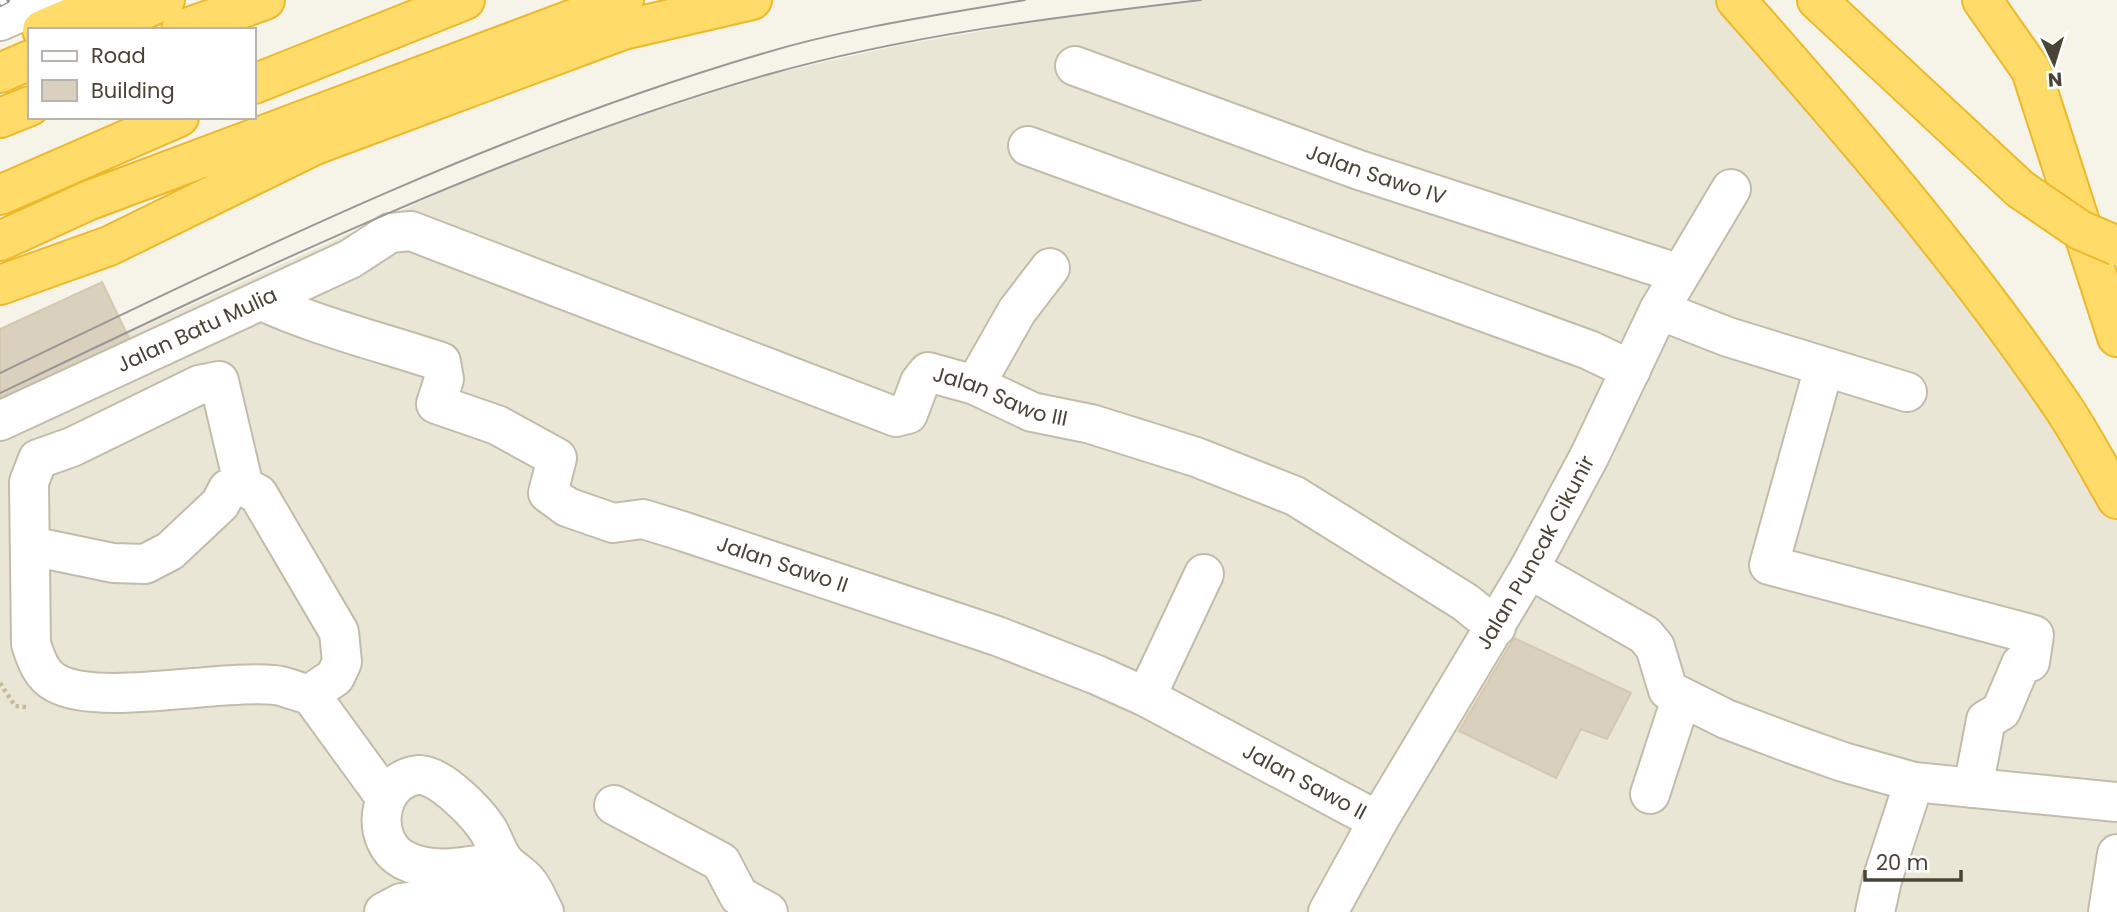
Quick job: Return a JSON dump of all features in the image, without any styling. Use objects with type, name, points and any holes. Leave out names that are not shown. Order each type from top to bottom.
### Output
[{"type":"highway","points":[[48,28],[111,0]]},
{"type":"highway","points":[[102,28],[165,0]]},
{"type":"highway","points":[[187,28],[265,0]]},
{"type":"highway","points":[[212,28],[276,0]]},
{"type":"highway","points":[[256,83],[465,0]]},
{"type":"highway","points":[[0,241],[90,200],[624,0]]},
{"type":"highway","points":[[0,285],[109,246],[315,145],[623,30],[752,0]]},
{"type":"highway","points":[[1736,0],[1880,165],[2015,338],[2062,406],[2117,499]]},
{"type":"highway","points":[[1817,0],[2020,189],[2080,230],[2117,246]]},
{"type":"highway","points":[[1983,0],[2031,70],[2117,337]]},
{"type":"highway","points":[[0,48],[28,36]]},
{"type":"highway","points":[[0,73],[28,61]]},
{"type":"highway","points":[[0,94],[28,84]]},
{"type":"highway","points":[[0,118],[28,107]]},
{"type":"highway","points":[[0,195],[174,119]]},
{"type":"street","points":[[0,21],[48,0]]},
{"type":"street","name":"Jalan Sawo IV","points":[[1075,66],[1359,170],[1680,274]]},
{"type":"street","points":[[1028,146],[1589,350],[1631,370]]},
{"type":"street","name":"Jalan Puncak Cikunir","points":[[1328,912],[1378,821],[1529,569],[1590,455],[1659,310],[1731,189]]},
{"type":"street","name":"Jalan Sawo III","points":[[390,233],[411,231],[702,345],[896,417],[908,415],[920,382],[928,372],[975,385],[1032,412],[1091,424],[1196,457],[1295,496],[1465,602],[1496,627]]},
{"type":"street","name":"Jalan Batu Mulia","points":[[0,421],[350,259],[390,233]]},
{"type":"street","points":[[975,385],[1017,311],[1050,268]]},
{"type":"street","name":"Jalan Sawo II","points":[[261,301],[307,322],[346,330],[441,362],[444,379],[436,404],[497,425],[557,458],[548,493],[567,506],[613,523],[643,519],[996,636],[1146,697],[1378,821]]},
{"type":"street","points":[[1659,310],[1728,337],[1907,392]]},
{"type":"street","points":[[1824,367],[1769,565],[2034,635],[2030,662],[2021,664],[2001,710],[1986,720],[1973,788]]},
{"type":"street","points":[[244,487],[219,381],[199,385],[38,459],[29,482],[31,644],[40,668],[56,683],[79,690],[323,686]]},
{"type":"street","points":[[50,397],[57,452]]},
{"type":"street","points":[[31,546],[113,563],[145,564],[170,551],[220,504],[228,489],[244,487],[258,494],[340,632],[342,662],[323,686]]},
{"type":"street","points":[[1529,569],[1645,635],[1658,657],[1664,685],[1681,699],[1726,719],[1843,762],[1914,782],[2117,802]]},
{"type":"street","points":[[1146,697],[1204,574]]},
{"type":"street","points":[[323,686],[391,790]]},
{"type":"street","points":[[1650,794],[1681,699]]},
{"type":"street","points":[[504,861],[444,869],[403,859],[389,847],[380,818],[391,790],[419,775],[437,780],[472,809],[489,831],[504,861],[529,883],[544,912]]},
{"type":"street","points":[[1875,912],[1882,880],[1914,782]]},
{"type":"street","points":[[614,805],[721,862],[739,897],[768,912]]},
{"type":"street","points":[[2108,912],[2117,854]]},
{"type":"street","points":[[384,912],[401,903],[490,893],[504,902],[512,912]]},
{"type":"path","points":[[0,683],[15,706],[29,707]]},
{"type":"shaded area","points":[[1201,0],[1736,0],[2117,499],[2117,912],[0,912],[0,391],[484,173],[624,121],[768,75],[895,46],[1070,16]]},
{"type":"building","points":[[102,282],[141,363],[0,431],[0,329]]},
{"type":"building","points":[[1514,638],[1631,693],[1607,739],[1581,729],[1556,778],[1459,731]]},
{"type":"tram line","points":[[0,373],[280,240],[374,198],[565,120],[662,85],[793,45],[892,23],[1025,0]]},
{"type":"tram line","points":[[0,393],[377,218],[569,140],[667,106],[819,61],[927,38],[1201,0]]},
{"type":"railway","points":[[0,3],[6,0]]}]
